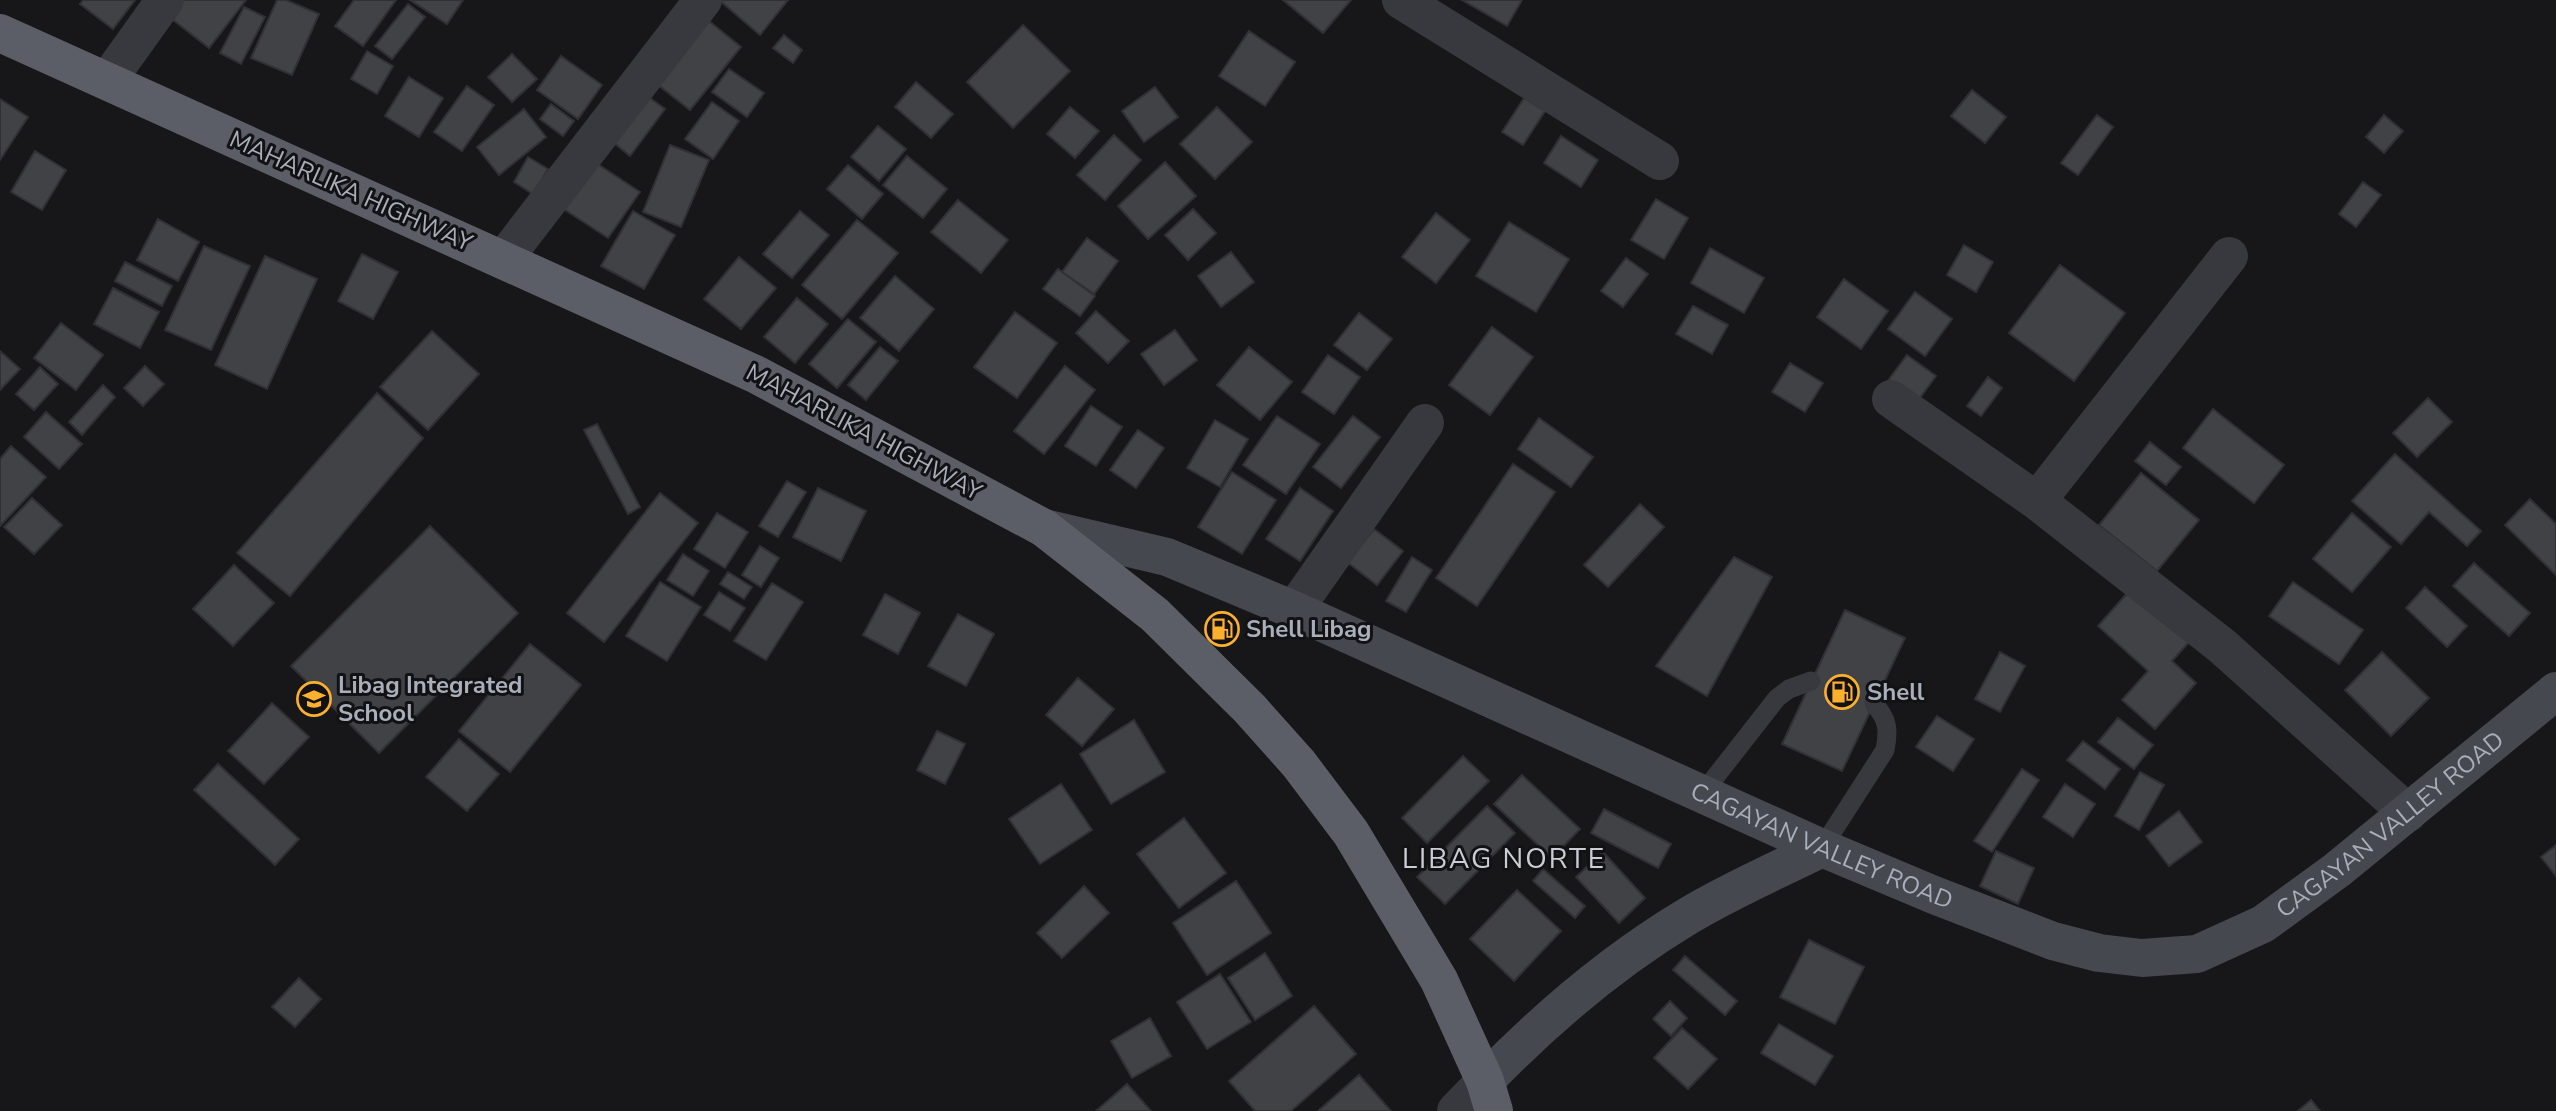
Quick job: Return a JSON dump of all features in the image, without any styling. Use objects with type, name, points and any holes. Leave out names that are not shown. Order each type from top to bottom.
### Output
[{"type":"highway","name":"MAHARLIKA HIGHWAY","points":[[0,33],[780,386],[1044,528],[1155,615],[1250,709],[1299,764],[1350,834],[1439,981],[1489,1096]]},
{"type":"main road","name":"CAGAYAN VALLEY ROAD","points":[[1044,528],[1167,556],[1294,610],[1822,848],[2053,941],[2099,953],[2142,958],[2197,954],[2263,925],[2408,813],[2556,691]]},
{"type":"main road","points":[[1489,1096],[1531,1033],[1631,954],[1689,915],[1822,848]]},
{"type":"street","points":[[107,81],[165,0]]},
{"type":"street","points":[[503,260],[703,0]]},
{"type":"street","points":[[1401,0],[1660,161]]},
{"type":"street","points":[[2037,501],[2229,256]]},
{"type":"street","points":[[1891,399],[2037,501],[2222,646],[2408,813]]},
{"type":"street","points":[[1294,610],[1425,423]]},
{"type":"street","points":[[1456,1111],[1489,1096]]},
{"type":"lane","points":[[1702,794],[1777,698],[1789,689],[1811,681]]},
{"type":"lane","points":[[1822,848],[1885,750],[1889,731],[1885,715],[1874,704]]},
{"type":"building","points":[[83,0],[135,0],[113,29],[80,4]]},
{"type":"building","points":[[173,0],[246,0],[209,48],[163,12]]},
{"type":"building","points":[[277,0],[286,0],[319,14],[292,75],[251,58]]},
{"type":"building","points":[[354,0],[396,0],[363,46],[335,26]]},
{"type":"building","points":[[410,0],[463,0],[447,24]]},
{"type":"building","points":[[719,0],[788,0],[760,35]]},
{"type":"building","points":[[1283,0],[1351,0],[1323,33]]},
{"type":"building","points":[[1462,0],[1522,0],[1507,26]]},
{"type":"building","points":[[408,4],[425,17],[392,59],[375,46]]},
{"type":"building","points":[[244,7],[265,17],[241,64],[220,53]]},
{"type":"building","points":[[699,13],[741,47],[690,110],[648,77]]},
{"type":"building","points":[[1023,25],[1070,71],[1013,128],[967,82]]},
{"type":"building","points":[[1249,31],[1295,62],[1265,106],[1219,76]]},
{"type":"building","points":[[784,35],[802,50],[793,63],[773,48]]},
{"type":"building","points":[[367,51],[393,66],[377,94],[351,79]]},
{"type":"building","points":[[512,54],[537,79],[512,102],[488,77]]},
{"type":"building","points":[[561,56],[602,85],[578,119],[537,90]]},
{"type":"building","points":[[729,69],[764,93],[747,117],[712,92]]},
{"type":"building","points":[[409,77],[443,98],[419,137],[385,116]]},
{"type":"building","points":[[916,82],[953,114],[931,138],[895,107]]},
{"type":"building","points":[[467,86],[494,105],[462,151],[434,132]]},
{"type":"building","points":[[1155,87],[1178,117],[1144,142],[1122,111]]},
{"type":"building","points":[[1972,90],[2006,117],[1985,143],[1951,116]]},
{"type":"building","points":[[643,93],[665,109],[630,156],[608,138]]},
{"type":"building","points":[[1524,98],[1545,111],[1523,145],[1502,132]]},
{"type":"building","points":[[0,99],[28,117],[0,160]]},
{"type":"building","points":[[712,102],[739,121],[713,159],[685,139]]},
{"type":"building","points":[[551,104],[574,121],[563,136],[540,119]]},
{"type":"building","points":[[1070,107],[1099,131],[1075,158],[1047,134]]},
{"type":"building","points":[[1217,107],[1252,142],[1215,179],[1180,144]]},
{"type":"building","points":[[524,109],[546,137],[499,175],[477,147]]},
{"type":"building","points":[[2097,115],[2113,127],[2078,175],[2061,163]]},
{"type":"building","points":[[2384,115],[2403,131],[2384,153],[2366,137]]},
{"type":"building","points":[[878,126],[906,149],[879,181],[851,157]]},
{"type":"building","points":[[1114,135],[1141,160],[1105,200],[1077,175]]},
{"type":"building","points":[[1561,136],[1598,160],[1581,187],[1544,163]]},
{"type":"building","points":[[670,145],[709,160],[681,227],[643,212]]},
{"type":"building","points":[[35,151],[66,170],[42,210],[11,192]]},
{"type":"building","points":[[907,156],[947,189],[923,218],[883,185]]},
{"type":"building","points":[[528,157],[548,169],[533,194],[514,182]]},
{"type":"building","points":[[590,159],[640,192],[608,238],[559,206]]},
{"type":"building","points":[[1165,162],[1196,196],[1148,239],[1118,206]]},
{"type":"building","points":[[848,165],[883,194],[862,219],[827,189]]},
{"type":"building","points":[[2363,182],[2381,195],[2356,227],[2339,214]]},
{"type":"building","points":[[1656,199],[1688,218],[1664,259],[1631,240]]},
{"type":"building","points":[[958,200],[1008,240],[981,273],[931,232]]},
{"type":"building","points":[[1193,209],[1216,233],[1188,260],[1165,235]]},
{"type":"building","points":[[633,211],[675,235],[644,289],[601,266]]},
{"type":"building","points":[[800,211],[829,235],[792,278],[763,254]]},
{"type":"building","points":[[1436,213],[1470,240],[1436,283],[1402,257]]},
{"type":"building","points":[[158,219],[199,242],[178,281],[137,260]]},
{"type":"building","points":[[857,220],[898,253],[842,319],[802,285]]},
{"type":"building","points":[[1509,222],[1569,259],[1536,312],[1476,276]]},
{"type":"building","points":[[1087,238],[1118,261],[1094,294],[1062,272]]},
{"type":"building","points":[[1964,245],[1993,262],[1976,292],[1947,275]]},
{"type":"building","points":[[204,246],[250,266],[211,350],[165,330]]},
{"type":"building","points":[[1710,248],[1764,278],[1744,313],[1691,283]]},
{"type":"building","points":[[1231,252],[1254,282],[1221,307],[1198,276]]},
{"type":"building","points":[[362,254],[398,272],[373,319],[338,301]]},
{"type":"building","points":[[265,256],[317,279],[267,389],[215,365]]},
{"type":"building","points":[[739,257],[776,288],[741,329],[704,299]]},
{"type":"building","points":[[1626,258],[1648,274],[1623,307],[1601,291]]},
{"type":"building","points":[[125,262],[172,286],[162,306],[115,281]]},
{"type":"building","points":[[2060,265],[2125,313],[2074,381],[2009,333]]},
{"type":"building","points":[[1058,269],[1095,296],[1080,316],[1043,289]]},
{"type":"building","points":[[895,276],[934,309],[899,351],[860,318]]},
{"type":"building","points":[[1844,279],[1888,311],[1861,349],[1817,317]]},
{"type":"building","points":[[113,288],[159,312],[140,348],[94,324]]},
{"type":"building","points":[[1915,292],[1952,319],[1925,356],[1888,329]]},
{"type":"building","points":[[797,298],[828,324],[795,363],[764,337]]},
{"type":"building","points":[[1693,306],[1728,325],[1712,354],[1676,334]]},
{"type":"building","points":[[1096,311],[1129,341],[1108,363],[1076,333]]},
{"type":"building","points":[[1015,312],[1057,343],[1017,398],[974,367]]},
{"type":"building","points":[[1359,313],[1392,339],[1367,370],[1334,345]]},
{"type":"building","points":[[848,319],[876,342],[837,388],[809,364]]},
{"type":"building","points":[[61,323],[103,355],[76,390],[34,358]]},
{"type":"building","points":[[1492,327],[1533,357],[1490,415],[1449,385]]},
{"type":"building","points":[[1175,330],[1197,360],[1164,385],[1141,354]]},
{"type":"building","points":[[432,331],[479,374],[428,430],[380,387]]},
{"type":"building","points":[[880,347],[898,361],[866,400],[848,385]]},
{"type":"building","points":[[1249,347],[1292,382],[1260,420],[1217,385]]},
{"type":"building","points":[[0,351],[20,369],[0,390]]},
{"type":"building","points":[[1328,355],[1360,377],[1334,414],[1302,392]]},
{"type":"building","points":[[1907,355],[1936,376],[1917,402],[1887,382]]},
{"type":"building","points":[[1790,363],[1823,383],[1805,412],[1772,392]]},
{"type":"building","points":[[145,366],[164,384],[143,406],[124,388]]},
{"type":"building","points":[[1065,366],[1095,390],[1044,454],[1014,431]]},
{"type":"building","points":[[40,367],[58,384],[34,410],[16,394]]},
{"type":"building","points":[[1988,377],[2002,388],[1981,416],[1967,406]]},
{"type":"building","points":[[103,385],[115,397],[82,435],[69,422]]},
{"type":"building","points":[[377,393],[423,438],[290,596],[237,553]]},
{"type":"building","points":[[2428,398],[2452,422],[2417,457],[2393,433]]},
{"type":"building","points":[[1091,406],[1122,427],[1096,466],[1065,446]]},
{"type":"building","points":[[2213,409],[2284,465],[2254,503],[2183,448]]},
{"type":"building","points":[[46,412],[82,444],[59,469],[24,437]]},
{"type":"building","points":[[1277,416],[1320,444],[1286,494],[1243,465]]},
{"type":"building","points":[[1353,416],[1380,437],[1341,488],[1313,467]]},
{"type":"building","points":[[1539,418],[1593,457],[1571,487],[1518,449]]},
{"type":"building","points":[[1215,420],[1248,439],[1220,487],[1187,468]]},
{"type":"building","points":[[597,424],[640,507],[628,514],[584,430]]},
{"type":"building","points":[[1138,430],[1164,448],[1136,488],[1110,470]]},
{"type":"building","points":[[2150,442],[2181,467],[2166,485],[2135,461]]},
{"type":"building","points":[[11,446],[46,477],[0,526],[0,459]]},
{"type":"building","points":[[2395,454],[2481,531],[2467,546],[2429,512],[2401,544],[2352,501]]},
{"type":"building","points":[[1513,464],[1555,492],[1477,606],[1436,578]]},
{"type":"building","points":[[1232,472],[1276,500],[1242,554],[1198,527]]},
{"type":"building","points":[[2141,473],[2199,520],[2157,571],[2099,525]]},
{"type":"building","points":[[787,481],[806,492],[778,537],[759,526]]},
{"type":"building","points":[[818,488],[866,511],[841,561],[793,537]]},
{"type":"building","points":[[1300,488],[1333,511],[1300,561],[1266,539]]},
{"type":"building","points":[[660,493],[698,523],[604,642],[567,613]]},
{"type":"building","points":[[32,498],[62,525],[34,554],[4,527]]},
{"type":"building","points":[[2530,499],[2556,524],[2556,575],[2505,525]]},
{"type":"building","points":[[1640,504],[1664,527],[1608,587],[1584,565]]},
{"type":"building","points":[[717,513],[748,532],[725,568],[694,549]]},
{"type":"building","points":[[2352,513],[2391,547],[2352,592],[2313,559]]},
{"type":"building","points":[[430,526],[518,613],[379,753],[291,666]]},
{"type":"building","points":[[1374,529],[1403,551],[1377,585],[1347,562]]},
{"type":"building","points":[[760,546],[779,558],[761,587],[742,575]]},
{"type":"building","points":[[683,554],[709,571],[693,596],[667,580]]},
{"type":"building","points":[[1412,557],[1432,570],[1406,612],[1386,601]]},
{"type":"building","points":[[1734,557],[1772,577],[1707,696],[1656,666]]},
{"type":"building","points":[[2474,563],[2530,613],[2509,636],[2453,586]]},
{"type":"building","points":[[234,565],[274,603],[233,646],[193,609]]},
{"type":"building","points":[[728,572],[752,587],[744,599],[720,584]]},
{"type":"building","points":[[660,582],[701,607],[667,661],[626,636]]},
{"type":"building","points":[[2293,582],[2363,630],[2339,664],[2269,616]]},
{"type":"building","points":[[772,583],[803,602],[766,660],[734,641]]},
{"type":"building","points":[[2425,587],[2467,626],[2447,647],[2406,608]]},
{"type":"building","points":[[2130,590],[2189,642],[2172,661],[2196,683],[2155,729],[2122,700],[2148,671],[2098,626]]},
{"type":"building","points":[[719,592],[745,608],[730,631],[704,615]]},
{"type":"building","points":[[885,594],[920,613],[898,654],[863,635]]},
{"type":"building","name":"Shell","points":[[1845,610],[1905,638],[1842,771],[1782,744]]},
{"type":"building","points":[[958,614],[994,634],[966,686],[928,666]]},
{"type":"building","points":[[530,644],[581,685],[510,772],[459,731]]},
{"type":"building","points":[[2000,652],[2025,666],[2000,712],[1975,699]]},
{"type":"building","points":[[2382,652],[2429,698],[2391,736],[2345,690]]},
{"type":"building","points":[[1078,678],[1114,709],[1082,746],[1046,715]]},
{"type":"building","points":[[272,703],[309,737],[264,784],[228,751]]},
{"type":"building","points":[[1937,716],[1974,739],[1953,771],[1916,747]]},
{"type":"building","points":[[2118,718],[2153,745],[2134,769],[2098,742]]},
{"type":"building","points":[[1134,720],[1165,772],[1111,804],[1080,754]]},
{"type":"building","points":[[937,731],[965,744],[945,784],[917,770]]},
{"type":"building","points":[[459,739],[499,774],[467,811],[426,777]]},
{"type":"building","points":[[2083,741],[2120,769],[2105,789],[2067,760]]},
{"type":"building","points":[[1463,756],[1489,781],[1427,843],[1402,818]]},
{"type":"building","points":[[218,764],[299,839],[275,865],[194,790]]},
{"type":"building","points":[[2022,769],[2039,780],[1992,852],[1974,841]]},
{"type":"building","points":[[2140,772],[2164,785],[2139,830],[2115,816]]},
{"type":"building","points":[[1522,775],[1580,829],[1552,858],[1494,804]]},
{"type":"building","points":[[1061,784],[1092,830],[1040,864],[1009,819]]},
{"type":"building","points":[[2065,784],[2095,804],[2073,837],[2043,817]]},
{"type":"building","points":[[1487,806],[1515,833],[1445,904],[1417,877]]},
{"type":"building","points":[[1604,809],[1671,844],[1658,868],[1591,833]]},
{"type":"building","points":[[2179,811],[2202,842],[2169,866],[2146,836]]},
{"type":"building","points":[[1184,818],[1226,873],[1179,908],[1137,854]]},
{"type":"building","points":[[2556,845],[2556,876],[2541,857]]},
{"type":"building","points":[[1996,851],[2034,868],[2018,904],[1980,886]]},
{"type":"building","points":[[1603,852],[1645,898],[1619,923],[1576,877]]},
{"type":"building","points":[[1543,869],[1585,906],[1575,918],[1533,881]]},
{"type":"building","points":[[1236,881],[1271,933],[1207,975],[1173,923]]},
{"type":"building","points":[[1084,886],[1109,913],[1062,958],[1037,933]]},
{"type":"building","points":[[1517,890],[1561,931],[1514,981],[1470,939]]},
{"type":"building","points":[[1809,940],[1864,967],[1835,1024],[1780,997]]},
{"type":"building","points":[[1265,953],[1292,996],[1255,1020],[1228,978]]},
{"type":"building","points":[[1685,956],[1737,1001],[1725,1015],[1673,970]]},
{"type":"building","points":[[1220,974],[1251,1022],[1207,1049],[1177,1002]]},
{"type":"building","points":[[299,978],[321,999],[295,1027],[272,1007]]},
{"type":"building","points":[[1670,1001],[1687,1018],[1671,1036],[1653,1019]]},
{"type":"building","points":[[1314,1006],[1356,1054],[1291,1111],[1255,1111],[1229,1081]]},
{"type":"building","points":[[1150,1018],[1171,1056],[1132,1078],[1111,1041]]},
{"type":"building","points":[[1779,1024],[1833,1056],[1815,1085],[1761,1053]]},
{"type":"building","points":[[1682,1028],[1717,1059],[1688,1089],[1654,1058]]},
{"type":"building","points":[[1359,1075],[1391,1111],[1318,1111]]},
{"type":"building","points":[[1127,1084],[1151,1111],[1096,1111]]},
{"type":"building","points":[[2311,1100],[2320,1111],[2298,1111]]},
{"type":"place","name":"Shell Libag","points":[[1222,629]]},
{"type":"place","name":"Shell","points":[[1842,692]]},
{"type":"place","name":"Libag Integrated School","points":[[314,699]]},
{"type":"district","name":"LIBAG NORTE","points":[[1504,859]]}]
